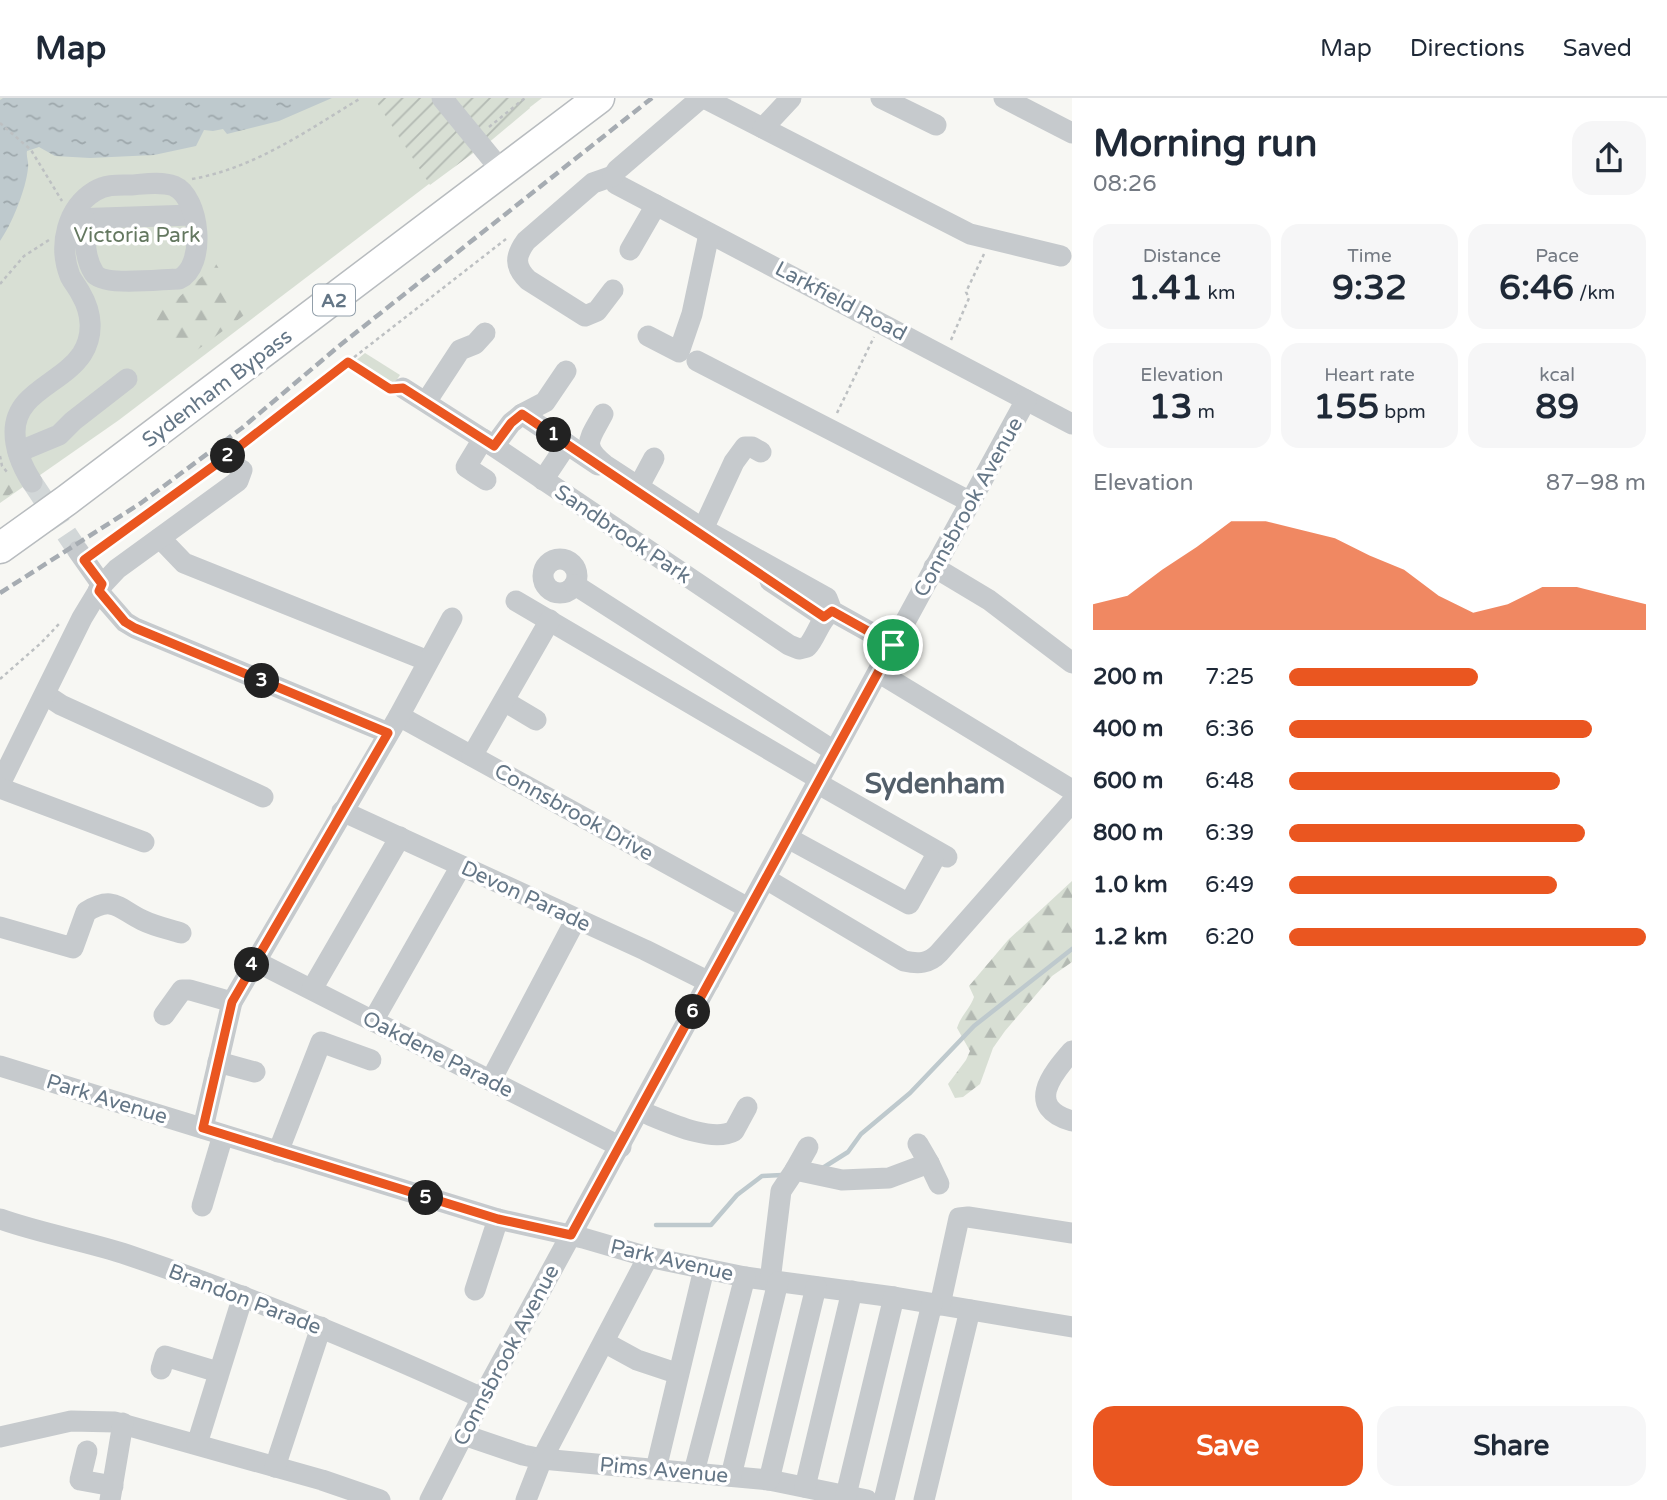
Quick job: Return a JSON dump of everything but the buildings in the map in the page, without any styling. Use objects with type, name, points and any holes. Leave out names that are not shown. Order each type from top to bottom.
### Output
[{"type":"highway","name":"Sydenham Bypass","points":[[0,526],[228,363],[406,222],[483,149],[570,98]]},
{"type":"highway","name":"Sydenham Bypass","points":[[0,548],[599,98]]},
{"type":"street","points":[[442,98],[483,149]]},
{"type":"street","points":[[613,290],[597,311],[586,316],[528,281],[520,273],[518,251],[526,241],[593,184],[613,177],[617,170],[703,98],[970,234],[1061,256]]},
{"type":"street","points":[[762,128],[791,98]]},
{"type":"street","points":[[881,98],[936,125]]},
{"type":"street","points":[[1004,98],[1072,133]]},
{"type":"street","name":"Larkfield Road","points":[[613,177],[616,184],[1072,424]]},
{"type":"street","points":[[32,482],[15,440],[15,420],[22,405],[75,365],[89,336],[91,317],[71,278],[65,258],[65,243],[72,213],[84,199],[105,186],[175,186],[189,204],[197,227],[198,246],[191,267],[185,276],[179,279],[105,281],[94,274],[72,213]]},
{"type":"street","points":[[630,250],[656,205]]},
{"type":"street","points":[[72,213],[192,215]]},
{"type":"street","points":[[648,336],[679,352],[692,314],[709,234]]},
{"type":"street","points":[[426,402],[460,350],[475,344],[485,334]]},
{"type":"street","points":[[697,361],[969,501]]},
{"type":"street","points":[[486,480],[466,467],[488,442],[511,423],[545,402],[566,371]]},
{"type":"street","points":[[19,452],[59,435],[127,379]]},
{"type":"street","name":"Sandbrook Park","points":[[403,388],[488,442],[789,645],[799,649],[807,648],[828,614]]},
{"type":"street","name":"Connsbrook Avenue","points":[[429,1500],[1026,400]]},
{"type":"street","points":[[522,414],[828,614],[893,645]]},
{"type":"street","points":[[603,414],[590,438],[592,454],[704,529],[827,598],[828,614]]},
{"type":"street","points":[[543,480],[567,444]]},
{"type":"street","points":[[704,529],[734,462],[745,447],[761,452]]},
{"type":"street","points":[[639,486],[654,458]]},
{"type":"street","points":[[144,842],[0,786],[82,618],[100,588],[117,569],[239,478]]},
{"type":"street","points":[[160,538],[184,563],[428,662]]},
{"type":"street","name":"Connsbrook Drive","points":[[81,556],[125,622],[135,628],[472,756],[748,908]]},
{"type":"street","points":[[934,567],[989,600],[1072,663]]},
{"type":"street","points":[[575,585],[834,751]]},
{"type":"street","points":[[516,601],[818,781],[940,859],[909,904],[788,838]]},
{"type":"street","points":[[202,1206],[213,1132],[218,1062],[232,1002],[452,618]]},
{"type":"street","points":[[472,756],[550,620]]},
{"type":"street","points":[[878,672],[1072,790]]},
{"type":"street","points":[[46,695],[61,705],[264,797]]},
{"type":"street","points":[[503,701],[536,720]]},
{"type":"street","points":[[766,879],[904,961],[925,962],[939,953],[1072,802]]},
{"type":"street","name":"Devon Parade","points":[[342,811],[709,982]]},
{"type":"street","points":[[312,989],[400,837]]},
{"type":"street","points":[[373,1021],[461,866]]},
{"type":"street","points":[[0,927],[73,948],[86,912],[97,905],[107,903],[117,905],[142,920],[181,933]]},
{"type":"street","points":[[491,1080],[576,919]]},
{"type":"street","name":"Oakdene Parade","points":[[255,961],[621,1147]]},
{"type":"street","points":[[164,1015],[182,990],[232,1002]]},
{"type":"street","points":[[278,1152],[321,1041],[371,1060]]},
{"type":"street","points":[[1072,1051],[1051,1075],[1046,1095],[1052,1111],[1072,1121]]},
{"type":"street","points":[[218,1062],[255,1072]]},
{"type":"street","name":"Park Avenue","points":[[0,1066],[498,1219],[571,1235],[648,1257],[745,1278],[894,1297],[1072,1327]]},
{"type":"street","points":[[640,1111],[703,1133],[721,1135],[734,1132],[747,1107]]},
{"type":"street","points":[[918,1144],[939,1184]]},
{"type":"street","points":[[731,1476],[774,1281],[781,1191],[808,1147]]},
{"type":"street","points":[[795,1170],[842,1180],[889,1178],[929,1163]]},
{"type":"street","points":[[884,1500],[959,1218],[968,1217],[1072,1233]]},
{"type":"street","name":"Brandon Parade","points":[[0,1219],[125,1254],[243,1296],[321,1327],[482,1398]]},
{"type":"street","points":[[475,1290],[498,1219]]},
{"type":"street","points":[[526,1500],[542,1459],[648,1257]]},
{"type":"street","points":[[656,1469],[704,1269]]},
{"type":"street","points":[[694,1472],[745,1278]]},
{"type":"street","points":[[769,1479],[816,1287]]},
{"type":"street","points":[[794,1491],[852,1292]]},
{"type":"street","points":[[197,1444],[243,1296]]},
{"type":"street","points":[[856,1498],[894,1297]]},
{"type":"street","points":[[924,1500],[970,1310]]},
{"type":"street","points":[[275,1467],[321,1327]]},
{"type":"street","points":[[604,1342],[637,1360],[670,1371]]},
{"type":"street","points":[[161,1369],[165,1356],[218,1372]]},
{"type":"street","points":[[0,1437],[71,1421],[123,1423],[380,1500]]},
{"type":"street","points":[[87,1451],[80,1479],[112,1493],[123,1423]]},
{"type":"street","name":"Pims Avenue","points":[[464,1435],[542,1459],[769,1479],[794,1491],[856,1498]]},
{"type":"path","points":[[483,149],[525,98]]},
{"type":"path","points":[[0,123],[31,150],[72,213]]},
{"type":"path","points":[[81,556],[222,460],[515,232]]},
{"type":"path","points":[[943,356],[969,298],[966,292],[992,239]]},
{"type":"path","points":[[830,429],[881,322]]},
{"type":"path","points":[[348,362],[390,389],[403,388]]},
{"type":"path","points":[[0,679],[41,643],[66,616]]},
{"type":"green space","name":"Victoria Park","points":[[0,98],[542,98],[119,420],[0,503]]},
{"type":"green space","points":[[374,98],[435,98],[476,151],[430,185]]},
{"type":"green space","points":[[451,98],[523,98],[530,108],[487,144]]},
{"type":"green space","points":[[216,264],[247,313],[177,365],[150,315],[178,298]]},
{"type":"green space","points":[[365,353],[400,375],[392,387],[354,362]]},
{"type":"green space","points":[[0,470],[20,488],[0,501]]},
{"type":"green space","points":[[1072,881],[1072,962],[1052,976],[1005,1031],[993,1048],[980,1084],[963,1097],[955,1098],[948,1084],[970,1051],[957,1028],[974,997],[969,986],[1008,940]]},
{"type":"water","points":[[332,98],[279,121],[227,134],[223,129],[204,130],[196,146],[154,155],[90,158],[55,156],[39,147],[27,151],[28,166],[24,186],[14,216],[0,241],[0,100]]},
{"type":"waterway","points":[[821,1169],[848,1152],[861,1134],[910,1093],[974,1026],[1072,949]]},
{"type":"waterway","points":[[656,1225],[711,1225],[737,1195],[762,1176],[782,1175]]},
{"type":"tunnel","points":[[32,482],[78,551]]},
{"type":"railway","points":[[0,593],[141,503],[242,428],[339,346],[652,98]]},
{"type":"district","name":"Sydenham","points":[[935,783]]},
{"type":"route","points":[[348,362],[390,389],[403,388],[494,446],[511,423],[522,414],[824,617],[832,611],[893,645],[571,1235],[498,1219],[203,1128],[232,1002],[388,733],[135,628],[125,622],[99,591],[102,584],[84,560],[222,460],[348,362]]}]
